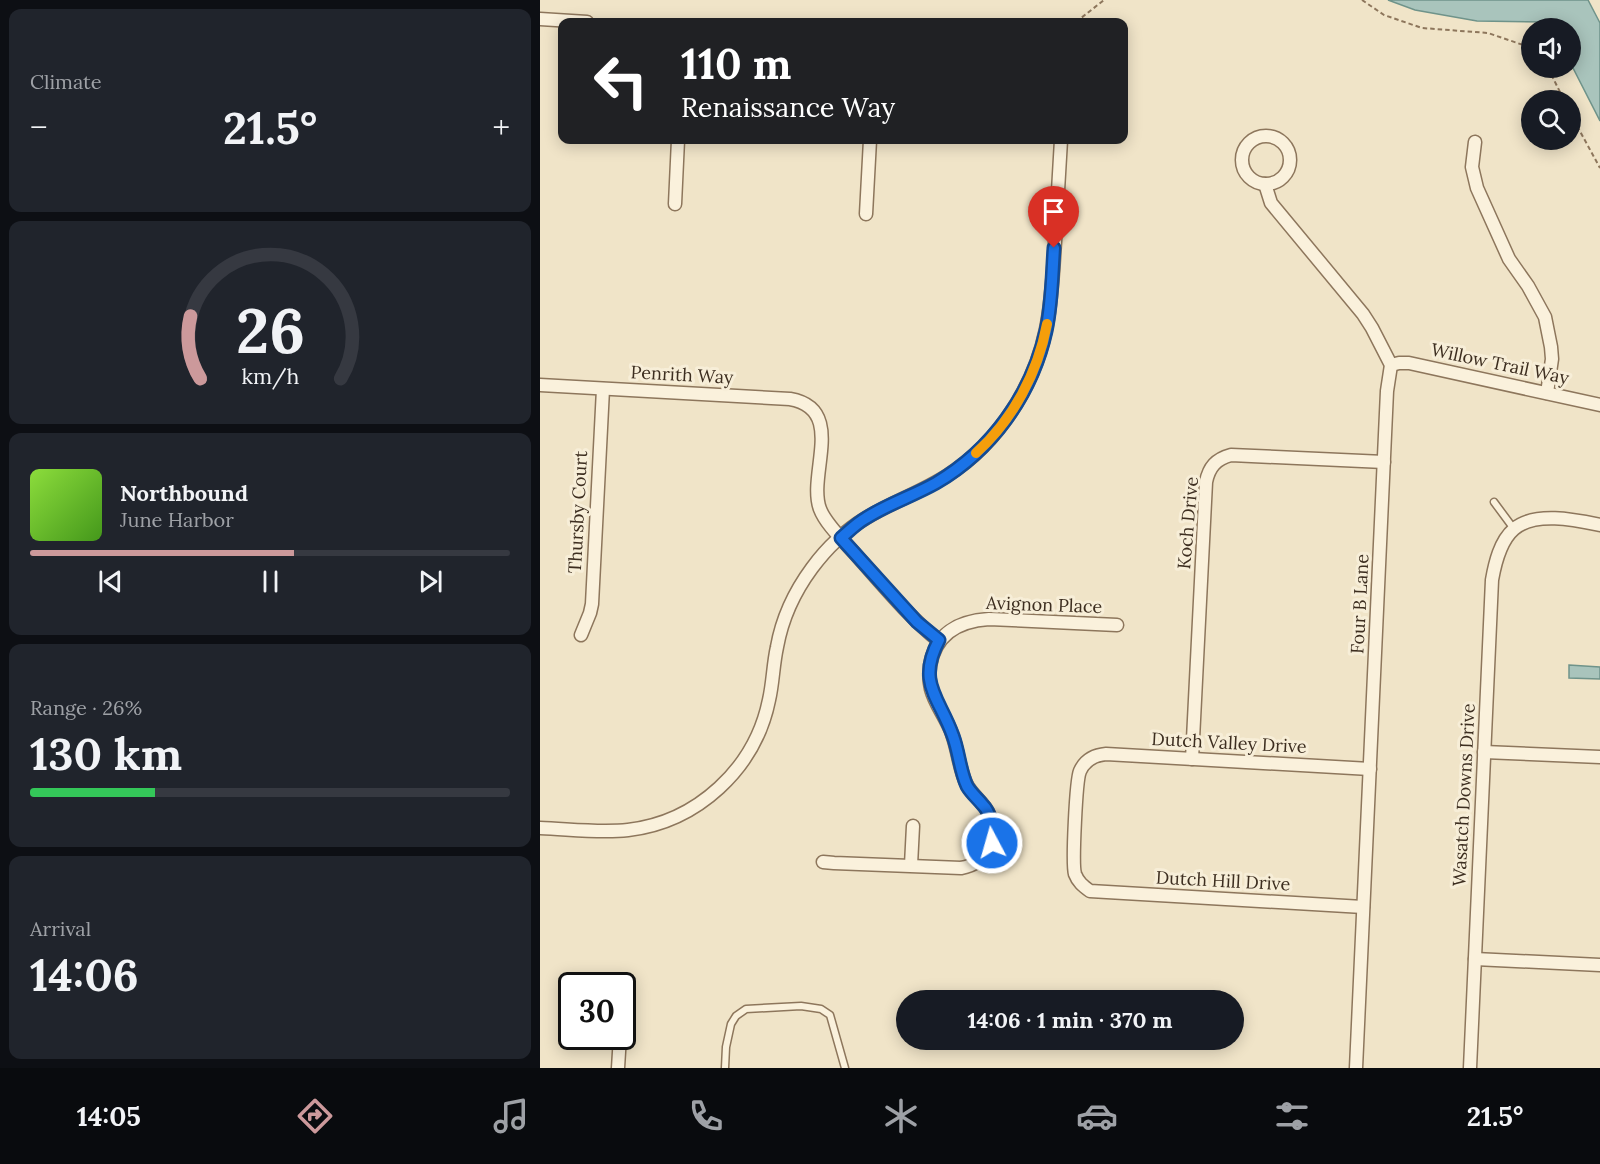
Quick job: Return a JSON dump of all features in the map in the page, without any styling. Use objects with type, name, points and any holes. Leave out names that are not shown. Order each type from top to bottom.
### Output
[{"type":"street","points":[[540,19],[558,20]]},
{"type":"street","points":[[1268,135],[1277,137],[1285,143],[1290,152],[1291,161],[1283,178],[1274,183],[1265,184],[1256,182],[1248,176],[1243,168],[1242,158],[1244,149],[1250,141],[1258,136],[1268,135]]},
{"type":"street","points":[[1475,142],[1472,167],[1477,188],[1509,259],[1528,286],[1545,317],[1552,359],[1547,393]]},
{"type":"street","points":[[675,204],[678,144]]},
{"type":"street","points":[[867,214],[870,144]]},
{"type":"street","points":[[540,828],[611,831],[646,827],[686,812],[709,798],[734,774],[750,750],[764,720],[782,628],[793,599],[814,565],[865,518],[934,484],[951,473],[994,434],[1017,403],[1038,359],[1046,330],[1050,311],[1061,144]]},
{"type":"street","points":[[1265,184],[1271,203],[1363,314],[1391,365]]},
{"type":"street","name":"Willow Trail Way","points":[[1391,365],[1409,363],[1600,405]]},
{"type":"street","name":"Four B Lane","points":[[1356,1068],[1387,391],[1391,365]]},
{"type":"street","name":"Penrith Way","points":[[540,386],[790,399],[805,403],[816,414],[822,431],[819,508],[841,538]]},
{"type":"street","name":"Thursby Court","points":[[581,635],[592,604],[603,389]]},
{"type":"street","name":"Koch Drive","points":[[1192,759],[1206,482],[1212,466],[1231,455],[1384,462]]},
{"type":"street","points":[[1514,529],[1546,518],[1565,518],[1600,525]]},
{"type":"street","name":"Wasatch Downs Drive","points":[[1470,1068],[1492,580],[1500,553],[1514,529]]},
{"type":"street","points":[[824,862],[967,867],[986,855],[992,843],[990,816],[967,785],[952,734],[930,686],[931,662],[939,640],[917,622],[841,538]]},
{"type":"street","name":"Avignon Place","points":[[939,640],[961,624],[979,620],[1117,626]]},
{"type":"street","points":[[1484,752],[1600,758]]},
{"type":"street","name":"Dutch Valley Drive","points":[[1082,885],[1076,876],[1074,865],[1078,781],[1087,761],[1096,756],[1106,754],[1370,769]]},
{"type":"street","points":[[911,865],[913,826]]},
{"type":"street","name":"Dutch Hill Drive","points":[[1082,885],[1090,891],[1364,907]]},
{"type":"street","points":[[1475,959],[1600,965]]},
{"type":"street","points":[[618,1068],[619,1050]]},
{"type":"lane","points":[[1494,502],[1514,529]]},
{"type":"lane","points":[[725,1068],[731,1023],[736,1016],[746,1009],[801,1006],[821,1009],[830,1015],[845,1068]]},
{"type":"path","points":[[1081,18],[1104,0]]},
{"type":"path","points":[[1362,0],[1384,15],[1422,28],[1488,33],[1521,44]]},
{"type":"path","points":[[1581,133],[1600,168]]},
{"type":"water","points":[[1388,0],[1588,0],[1600,23],[1600,121],[1578,78],[1581,78],[1581,18],[1521,18],[1521,22],[1477,21],[1415,10]]},
{"type":"water","points":[[1569,665],[1600,667],[1600,679],[1569,678]]},
{"type":"slow traffic","points":[[976,453],[994,434],[1017,403],[1035,368],[1047,324]]},
{"type":"route","points":[[992,843],[990,816],[967,785],[952,734],[930,686],[931,662],[939,640],[917,622],[841,538],[865,518],[934,484],[951,473],[981,448],[1006,419],[1026,386],[1041,350],[1050,311],[1054,248]]}]
